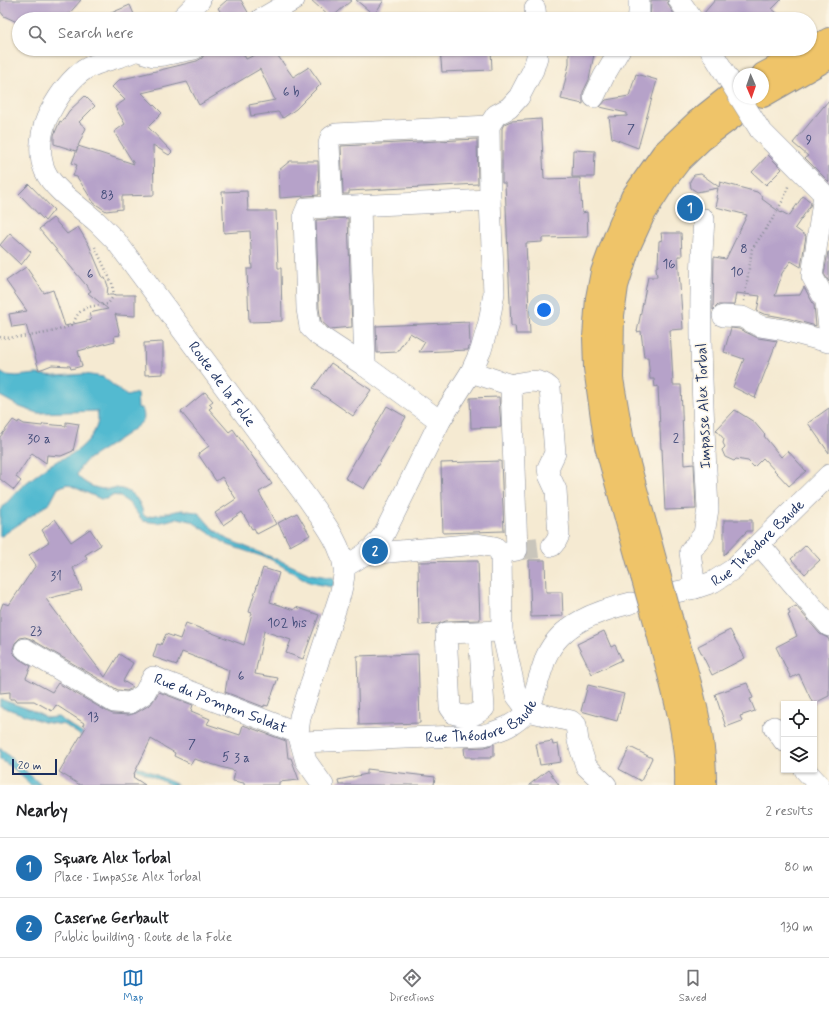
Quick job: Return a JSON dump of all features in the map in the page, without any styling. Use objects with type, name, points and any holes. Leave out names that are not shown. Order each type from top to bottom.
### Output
[{"type":"highway","points":[[817,40],[829,29]]},
{"type":"highway","points":[[817,45],[829,39]]},
{"type":"highway","points":[[769,71],[795,56]]},
{"type":"highway","points":[[769,89],[829,58]]},
{"type":"highway","points":[[790,79],[829,69]]},
{"type":"highway","points":[[705,785],[700,733],[694,695],[663,620],[650,575],[606,446],[595,368],[594,337],[597,298],[602,272],[632,197],[663,153],[697,121],[735,104]]},
{"type":"highway","points":[[663,620],[687,774],[686,785]]},
{"type":"street","points":[[188,12],[200,0]]},
{"type":"street","points":[[273,12],[294,0]]},
{"type":"street","points":[[639,0],[639,12]]},
{"type":"street","points":[[678,0],[687,12]]},
{"type":"street","name":"Route de la Folie","points":[[119,56],[96,64],[83,71],[69,84],[60,96],[46,120],[42,132],[42,159],[45,171],[52,182],[71,201],[98,223],[116,241],[308,499],[333,536],[344,567],[344,578],[340,596],[300,717],[299,738],[306,761],[323,785]]},
{"type":"street","points":[[344,567],[366,554],[378,544],[440,421],[471,372],[481,350],[489,322],[494,293],[490,200],[489,126],[496,115],[509,108],[519,97],[533,70],[537,56]]},
{"type":"street","points":[[594,97],[616,56]]},
{"type":"street","points":[[715,56],[733,81]]},
{"type":"street","points":[[748,104],[760,130],[826,197],[812,276],[826,302],[829,328]]},
{"type":"street","points":[[332,207],[329,144],[331,137],[336,134],[489,126]]},
{"type":"street","points":[[440,421],[365,366],[318,335],[310,326],[308,318],[304,215],[307,208],[490,200]]},
{"type":"street","points":[[360,206],[365,366]]},
{"type":"street","name":"Impasse Alex Torbal","points":[[685,590],[690,552],[704,534],[708,509],[700,340],[700,263],[704,219]]},
{"type":"street","points":[[732,317],[760,326],[784,330],[829,342]]},
{"type":"street","points":[[471,372],[511,384],[533,381],[546,384],[550,388],[555,453],[548,468],[549,475],[556,490],[559,535],[556,542],[552,546]]},
{"type":"street","points":[[501,553],[517,550],[511,384]]},
{"type":"street","name":"Rue Théodore Baude","points":[[685,590],[712,582],[732,570],[829,475]]},
{"type":"street","points":[[366,554],[477,544],[495,547],[501,553],[502,631],[516,696],[528,711],[571,721],[576,726],[578,741],[586,766],[606,785]]},
{"type":"street","points":[[759,544],[829,626]]},
{"type":"street","name":"Rue Théodore Baude","points":[[299,738],[484,735],[506,728],[517,722],[528,711],[547,656],[555,643],[565,632],[594,613],[631,603]]},
{"type":"street","points":[[480,632],[502,631]]},
{"type":"street","name":"Rue du Pompon Soldat","points":[[25,649],[114,702],[130,703],[144,694],[153,677],[299,738]]},
{"type":"street","points":[[808,773],[819,785]]},
{"type":"path","points":[[732,317],[752,249],[774,217],[784,198],[795,166]]},
{"type":"path","points":[[0,337],[11,339],[60,329],[72,324],[78,314],[86,307],[108,304],[114,296],[112,284],[92,240]]},
{"type":"water","points":[[0,372],[5,375],[17,376],[36,374],[56,376],[84,374],[103,377],[127,396],[137,393],[138,408],[142,408],[144,416],[143,420],[126,434],[87,460],[81,466],[77,475],[80,478],[93,487],[125,490],[134,496],[140,504],[143,514],[146,517],[182,510],[200,514],[212,528],[229,540],[310,574],[334,578],[333,587],[311,583],[270,559],[228,545],[191,521],[178,518],[158,523],[143,521],[129,503],[119,496],[112,495],[106,499],[101,499],[67,484],[58,488],[50,503],[0,537],[0,510],[26,483],[53,463],[75,452],[89,440],[95,429],[98,417],[97,411],[37,413],[20,407],[0,396]]},
{"type":"water","points":[[0,699],[31,710],[47,718],[58,717],[101,746],[137,766],[178,785],[171,785],[136,769],[103,751],[65,725],[43,722],[0,706]]},
{"type":"water","points":[[0,748],[41,785],[31,785],[14,769],[0,759]]},
{"type":"building","points":[[0,0],[81,0],[70,12],[12,12],[12,20],[4,16],[0,11]]},
{"type":"building","points":[[227,0],[241,0],[248,12],[221,12],[218,8]]},
{"type":"building","points":[[311,0],[352,0],[338,12],[324,12]]},
{"type":"building","points":[[356,0],[384,0],[376,12],[370,12]]},
{"type":"building","points":[[651,0],[667,0],[673,12],[650,12]]},
{"type":"building","points":[[715,0],[781,0],[772,9],[776,12],[705,12]]},
{"type":"building","points":[[130,5],[133,12],[114,12]]},
{"type":"building","points":[[203,56],[244,56],[246,59],[253,56],[278,56],[293,77],[309,67],[321,84],[296,109],[283,118],[278,112],[251,116],[249,105],[275,100],[260,69],[199,105],[187,82],[142,93],[162,113],[148,127],[172,152],[169,155],[153,145],[154,195],[122,196],[122,209],[106,211],[94,203],[77,177],[73,176],[77,165],[72,163],[78,147],[76,151],[54,144],[54,135],[60,121],[62,122],[69,111],[85,96],[95,106],[79,122],[86,128],[78,146],[134,164],[114,132],[125,124],[115,107],[125,100],[112,87],[119,80],[197,61]]},
{"type":"building","points":[[441,56],[491,56],[492,70],[442,72]]},
{"type":"building","points":[[569,56],[594,56],[589,80],[583,92],[583,104],[561,99],[569,64]]},
{"type":"building","points":[[636,74],[657,80],[638,148],[612,138],[609,117],[627,116],[627,113],[600,107],[606,100],[629,96]]},
{"type":"building","points":[[829,100],[829,182],[805,158],[808,156],[793,143]]},
{"type":"building","points":[[541,119],[544,179],[580,178],[582,213],[587,212],[588,237],[542,238],[542,242],[526,243],[530,334],[516,334],[515,326],[511,326],[505,183],[502,183],[502,128],[504,124],[511,121]]},
{"type":"building","points":[[477,139],[478,184],[349,191],[349,194],[343,194],[341,146]]},
{"type":"building","points":[[573,150],[595,151],[594,177],[572,177]]},
{"type":"building","points":[[768,155],[782,169],[766,185],[752,172]]},
{"type":"building","points":[[290,161],[318,161],[319,195],[280,198],[279,170]]},
{"type":"building","points":[[701,174],[719,187],[720,182],[757,192],[763,197],[762,199],[781,213],[782,212],[789,216],[803,196],[811,202],[810,206],[795,228],[806,236],[801,267],[791,261],[782,273],[775,296],[800,295],[804,287],[814,305],[816,326],[757,311],[760,296],[736,293],[734,305],[718,305],[713,310],[714,257],[726,259],[747,215],[716,207],[718,188],[697,192],[691,188],[690,181],[694,175]]},
{"type":"building","points":[[29,184],[54,210],[45,221],[19,194]]},
{"type":"building","points":[[247,191],[248,211],[276,211],[278,268],[281,268],[282,321],[249,322],[247,269],[252,269],[250,231],[224,233],[222,192]]},
{"type":"building","points":[[53,218],[67,234],[78,227],[89,245],[103,278],[105,278],[108,286],[107,295],[135,295],[135,316],[115,314],[120,335],[114,336],[115,341],[78,351],[82,366],[71,369],[70,366],[52,365],[39,370],[26,325],[12,327],[9,314],[27,311],[6,281],[26,267],[44,293],[53,290],[65,326],[91,320],[89,313],[108,309],[88,293],[91,291],[39,229]]},
{"type":"building","points":[[348,218],[352,327],[330,329],[321,321],[319,308],[316,220]]},
{"type":"building","points":[[10,233],[31,252],[21,265],[0,245]]},
{"type":"building","points":[[661,233],[681,233],[682,256],[678,256],[683,329],[670,330],[673,385],[681,385],[684,465],[694,464],[696,509],[665,510],[658,386],[655,387],[654,379],[650,379],[648,357],[644,357],[641,331],[637,332],[648,277],[657,277],[656,267],[658,266],[659,241],[662,240]]},
{"type":"building","points":[[829,252],[829,282],[824,274]]},
{"type":"building","points":[[469,322],[470,344],[468,350],[419,352],[425,342],[410,333],[397,352],[377,353],[376,326]]},
{"type":"building","points":[[731,328],[739,329],[758,338],[777,341],[755,398],[733,387],[744,359],[724,352]]},
{"type":"building","points":[[163,342],[163,374],[145,375],[144,343]]},
{"type":"building","points":[[331,363],[371,390],[353,416],[313,388]]},
{"type":"building","points":[[205,392],[213,401],[209,404],[212,407],[209,409],[229,432],[233,429],[272,484],[259,492],[276,524],[257,534],[254,528],[252,529],[242,512],[223,525],[215,513],[236,499],[222,477],[216,481],[198,454],[209,446],[181,412]]},
{"type":"building","points":[[499,397],[501,427],[471,428],[470,398]]},
{"type":"building","points":[[387,406],[406,417],[364,489],[345,478]]},
{"type":"building","points":[[829,408],[829,453],[808,423]]},
{"type":"building","points":[[735,410],[754,422],[781,457],[788,451],[806,471],[789,486],[763,458],[754,467],[748,461],[736,459],[734,461],[725,457],[722,450],[725,447],[723,443],[724,439],[716,430]]},
{"type":"building","points":[[13,420],[18,423],[19,421],[24,424],[42,426],[43,424],[66,426],[66,422],[79,424],[73,451],[61,456],[47,455],[46,463],[32,453],[16,477],[21,481],[14,490],[0,479],[0,437]]},
{"type":"building","points":[[501,461],[504,531],[443,533],[441,463]]},
{"type":"building","points":[[297,513],[310,535],[290,546],[278,523]]},
{"type":"building","points":[[55,519],[71,542],[90,529],[101,545],[85,555],[87,559],[73,568],[82,590],[46,599],[105,677],[119,654],[133,663],[123,681],[133,687],[127,691],[118,690],[31,639],[25,637],[20,638],[15,643],[13,649],[14,654],[19,659],[31,666],[26,678],[52,692],[58,683],[113,714],[129,715],[136,713],[151,704],[159,692],[193,705],[191,711],[210,719],[207,724],[240,735],[243,725],[286,741],[288,758],[291,758],[299,780],[279,782],[279,785],[244,785],[244,783],[233,781],[235,771],[194,759],[191,764],[174,756],[175,753],[151,739],[133,777],[145,785],[80,785],[59,772],[86,727],[83,725],[84,723],[56,705],[52,711],[34,701],[16,701],[16,699],[10,699],[10,692],[0,693],[0,611],[3,603],[9,605],[36,565],[29,555],[49,542],[42,530]]},
{"type":"building","points":[[724,520],[752,520],[752,531],[747,531],[724,555]]},
{"type":"building","points":[[806,545],[820,560],[805,574],[791,559]]},
{"type":"building","points":[[529,560],[545,560],[546,592],[562,592],[563,616],[531,617]]},
{"type":"building","points":[[478,561],[480,620],[446,621],[438,624],[419,625],[418,562]]},
{"type":"building","points":[[263,568],[279,573],[270,602],[294,610],[296,607],[319,615],[303,659],[286,653],[291,640],[264,631],[255,674],[278,678],[268,706],[264,705],[264,707],[225,692],[229,670],[182,652],[177,665],[153,657],[157,644],[161,645],[166,634],[180,639],[186,623],[244,645],[252,613],[249,612]]},
{"type":"building","points":[[796,606],[820,634],[828,638],[829,641],[829,696],[817,702],[812,701],[799,674],[791,678],[776,647],[797,636],[788,615],[790,614],[788,610]]},
{"type":"building","points":[[730,630],[745,658],[712,675],[698,646]]},
{"type":"building","points":[[604,631],[611,647],[615,645],[622,660],[592,674],[577,644]]},
{"type":"building","points":[[418,654],[420,723],[359,725],[357,656]]},
{"type":"building","points":[[747,683],[753,698],[750,699],[755,711],[740,716],[742,721],[726,727],[715,694]]},
{"type":"building","points":[[588,685],[624,694],[617,721],[581,711]]},
{"type":"building","points":[[552,741],[553,745],[558,744],[561,762],[540,765],[536,744]]},
{"type":"building","points":[[494,744],[494,756],[491,756],[491,758],[465,757],[464,748],[485,747]]},
{"type":"building","points":[[630,747],[652,758],[641,781],[619,769]]},
{"type":"building","points":[[367,769],[435,777],[434,785],[339,785],[338,780],[367,774]]},
{"type":"building","points":[[548,770],[559,785],[529,785]]},
{"type":"tunnel","points":[[517,550],[552,546]]},
{"type":"place","name":"Square Alex Torbal","points":[[690,208]]},
{"type":"place","name":"Caserne Gerbault","points":[[375,551]]}]
